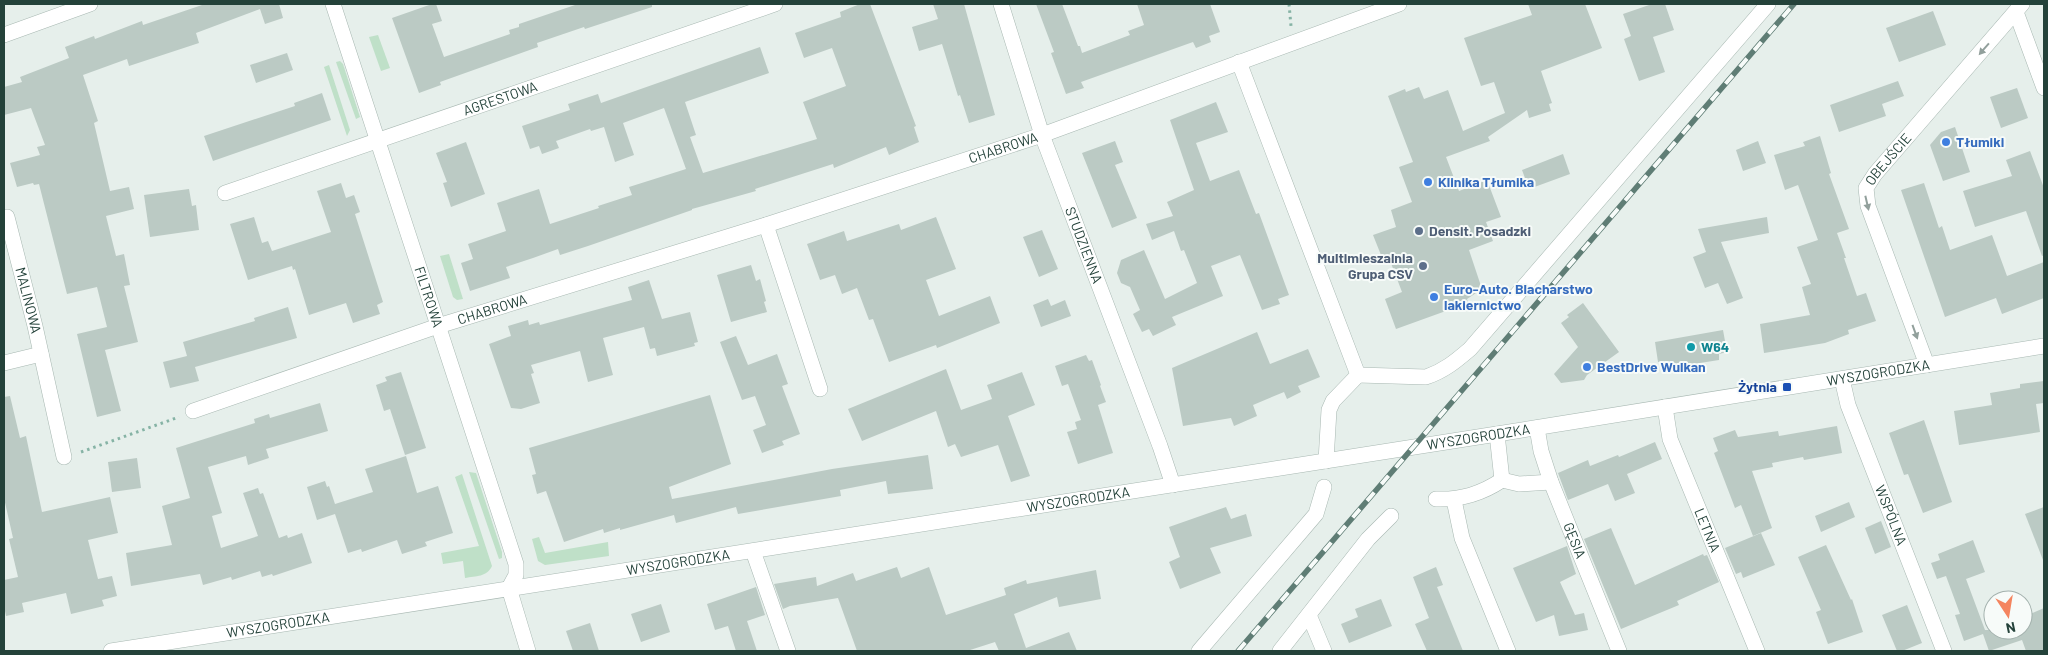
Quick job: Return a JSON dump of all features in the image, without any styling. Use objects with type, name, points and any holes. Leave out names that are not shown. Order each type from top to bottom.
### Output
[{"type":"street","points":[[4,35],[90,4]]},
{"type":"street","name":"FILTROWA","points":[[333,4],[516,564],[516,575],[509,588]]},
{"type":"street","name":"AGRESTOWA","points":[[225,193],[775,4]]},
{"type":"street","name":"STUDZIENNA","points":[[1001,4],[1042,136],[1160,446],[1173,485]]},
{"type":"street","name":"CHABROWA","points":[[193,411],[438,326],[766,225],[1042,136],[1399,4]]},
{"type":"street","points":[[1326,461],[1329,410],[1333,400],[1358,375],[1426,377],[1450,366],[1470,349],[1768,4]]},
{"type":"street","name":"OBEJŚCIE","points":[[2019,8],[2044,88]]},
{"type":"street","name":"OBEJŚCIE","points":[[1927,365],[1868,206],[1866,188],[1875,174],[2019,8]]},
{"type":"street","points":[[1239,62],[1358,375]]},
{"type":"street","name":"MALINOWA","points":[[7,217],[41,354],[64,458]]},
{"type":"street","points":[[766,225],[820,389]]},
{"type":"street","name":"WYSZOGRODZKA","points":[[111,651],[1537,428],[2044,346]]},
{"type":"street","points":[[4,363],[41,354]]},
{"type":"street","name":"WSPÓLNA","points":[[1842,379],[1848,404],[1944,651]]},
{"type":"street","name":"LETNIA","points":[[1666,407],[1670,438],[1757,651]]},
{"type":"street","name":"GĘSIA","points":[[1537,428],[1540,451],[1551,482],[1618,651]]},
{"type":"street","points":[[1497,434],[1502,480]]},
{"type":"street","points":[[1436,499],[1454,500],[1472,496],[1489,489],[1502,480],[1519,484],[1551,482]]},
{"type":"street","points":[[1199,651],[1316,514],[1324,487]]},
{"type":"street","points":[[1454,500],[1462,538],[1508,651]]},
{"type":"street","points":[[1280,651],[1368,539],[1391,516]]},
{"type":"street","points":[[752,551],[788,651]]},
{"type":"street","points":[[509,588],[528,651]]},
{"type":"street","points":[[1309,615],[1324,651]]},
{"type":"path","points":[[1288,4],[1292,29]]},
{"type":"path","points":[[64,458],[193,411]]},
{"type":"green space","points":[[378,35],[390,68],[381,71],[369,37]]},
{"type":"green space","points":[[340,61],[343,64],[360,117],[356,119],[336,62]]},
{"type":"green space","points":[[329,65],[350,130],[347,136],[324,67]]},
{"type":"green space","points":[[449,254],[463,299],[457,300],[453,297],[440,256]]},
{"type":"green space","points":[[469,472],[476,473],[502,552],[502,558],[499,559]]},
{"type":"green space","points":[[462,474],[492,566],[484,574],[465,578],[463,561],[443,564],[441,553],[479,546],[455,477]]},
{"type":"green space","points":[[539,537],[545,553],[608,542],[609,556],[545,565],[538,561],[532,539]]},
{"type":"building","points":[[205,4],[279,4],[283,18],[265,24],[260,9],[196,33],[199,43],[129,66],[127,59],[83,75],[98,121],[94,123],[110,191],[129,187],[134,209],[106,216],[116,256],[124,254],[130,285],[124,286],[138,342],[105,350],[121,411],[97,417],[77,334],[107,327],[97,287],[67,294],[39,184],[34,185],[33,183],[17,187],[10,163],[40,155],[37,147],[45,145],[31,108],[4,115],[4,87],[22,82],[20,77],[69,58],[65,47],[94,36],[95,39],[142,21],[143,25]]},
{"type":"building","points":[[436,4],[442,21],[432,24],[444,57],[510,34],[509,30],[519,27],[519,24],[578,4],[652,4],[652,7],[537,43],[538,47],[440,82],[441,85],[419,93],[392,18]]},
{"type":"building","points":[[860,4],[870,4],[916,126],[914,127],[919,142],[889,155],[886,147],[834,168],[833,164],[755,189],[756,191],[692,209],[560,255],[558,249],[506,267],[510,278],[470,291],[461,263],[473,259],[468,244],[506,231],[497,203],[539,189],[550,224],[632,195],[629,187],[686,169],[664,108],[623,123],[634,155],[615,162],[604,127],[591,131],[590,129],[556,141],[559,148],[542,154],[539,146],[530,149],[522,126],[570,110],[568,104],[598,94],[601,103],[760,47],[769,73],[685,102],[696,135],[690,137],[703,173],[817,139],[803,102],[846,86],[832,48],[804,58],[795,33],[841,17],[840,12]]},
{"type":"building","points":[[933,4],[964,4],[995,115],[969,123],[960,95],[958,96],[942,44],[919,51],[912,27],[938,19]]},
{"type":"building","points":[[1036,4],[1062,4],[1082,53],[1130,35],[1128,31],[1144,25],[1137,4],[1210,4],[1220,32],[1209,36],[1211,42],[1196,48],[1193,42],[1081,82],[1084,88],[1066,94],[1051,53],[1054,52]]},
{"type":"building","points":[[1528,4],[1585,4],[1602,48],[1541,71],[1552,103],[1549,104],[1551,111],[1529,118],[1527,110],[1488,137],[1490,141],[1446,157],[1459,191],[1487,180],[1501,217],[1486,222],[1493,241],[1469,250],[1482,289],[1467,299],[1468,303],[1396,329],[1385,299],[1402,292],[1389,258],[1383,260],[1373,235],[1396,227],[1391,210],[1412,202],[1399,167],[1413,162],[1388,96],[1405,89],[1406,92],[1419,87],[1424,99],[1448,90],[1463,131],[1505,113],[1494,82],[1481,86],[1464,38],[1532,15]]},
{"type":"building","points":[[1652,4],[1665,4],[1674,30],[1653,37],[1665,72],[1639,81],[1624,39],[1631,36],[1623,14]]},
{"type":"building","points":[[1933,11],[1946,45],[1899,62],[1886,28]]},
{"type":"building","points":[[287,53],[293,70],[256,83],[250,65]]},
{"type":"building","points":[[1898,81],[1904,96],[1882,104],[1886,116],[1839,132],[1830,105]]},
{"type":"building","points":[[2017,88],[2028,118],[2001,128],[1990,97]]},
{"type":"building","points":[[322,93],[331,120],[213,161],[204,136],[295,106],[294,103]]},
{"type":"building","points":[[1216,102],[1228,132],[1196,143],[1210,181],[1239,170],[1256,214],[1259,213],[1289,295],[1278,299],[1280,304],[1262,310],[1240,255],[1211,266],[1223,296],[1172,317],[1176,325],[1153,336],[1149,329],[1142,332],[1133,314],[1140,310],[1130,287],[1121,283],[1117,273],[1121,260],[1144,250],[1165,299],[1197,283],[1184,250],[1181,251],[1174,231],[1152,240],[1146,224],[1173,216],[1167,202],[1194,190],[1170,120]]},
{"type":"building","points":[[1955,127],[1970,172],[1943,181],[1930,145],[1941,132]]},
{"type":"building","points":[[1820,136],[1831,173],[1829,174],[1849,229],[1837,233],[1846,258],[1844,258],[1857,296],[1866,293],[1876,321],[1848,330],[1849,334],[1825,343],[1764,353],[1760,324],[1810,315],[1802,287],[1811,284],[1797,247],[1818,240],[1798,185],[1785,190],[1774,155],[1805,146],[1803,142]]},
{"type":"building","points":[[1115,141],[1123,162],[1115,165],[1137,218],[1112,228],[1082,153]]},
{"type":"building","points":[[1758,141],[1766,163],[1743,171],[1736,150]]},
{"type":"building","points":[[466,142],[485,194],[451,207],[443,183],[447,182],[436,153]]},
{"type":"building","points":[[2030,151],[2044,188],[2044,255],[2042,256],[2026,211],[1975,227],[1963,191],[2012,176],[2006,160]]},
{"type":"building","points":[[1563,154],[1570,174],[1529,189],[1522,170]]},
{"type":"building","points":[[341,183],[346,198],[354,195],[360,212],[355,214],[383,302],[377,305],[380,314],[353,323],[346,303],[309,315],[295,269],[293,270],[292,266],[248,280],[230,224],[254,217],[262,243],[268,241],[272,251],[331,232],[317,191]]},
{"type":"building","points":[[1924,183],[1939,228],[1942,226],[1950,250],[1992,235],[2007,276],[2044,262],[2044,298],[2002,314],[1996,298],[1945,317],[1901,190]]},
{"type":"building","points":[[189,189],[192,206],[196,205],[199,230],[150,237],[144,195]]},
{"type":"building","points":[[936,217],[956,269],[926,280],[939,316],[990,296],[1000,323],[937,348],[936,345],[889,362],[873,319],[869,320],[857,288],[842,294],[835,275],[820,280],[807,244],[844,231],[847,241],[899,224],[901,230]]},
{"type":"building","points":[[1767,217],[1769,233],[1721,242],[1743,298],[1727,304],[1718,283],[1705,288],[1693,257],[1706,252],[1698,229]]},
{"type":"building","points":[[1042,230],[1058,269],[1039,277],[1023,237]]},
{"type":"building","points":[[751,265],[756,281],[760,279],[767,312],[731,322],[717,275]]},
{"type":"building","points":[[649,280],[662,319],[690,312],[698,342],[694,343],[695,346],[657,356],[655,348],[650,349],[644,327],[603,338],[613,375],[588,382],[580,351],[531,365],[534,373],[531,374],[540,403],[521,409],[511,408],[489,344],[511,336],[508,326],[528,320],[529,325],[539,322],[540,325],[632,300],[628,287]]},
{"type":"building","points":[[1048,299],[1051,306],[1065,300],[1071,316],[1041,327],[1033,305]]},
{"type":"building","points":[[1583,303],[1619,352],[1587,375],[1584,380],[1561,383],[1554,374],[1578,347],[1561,323],[1569,317],[1567,315]]},
{"type":"building","points":[[288,307],[297,338],[195,367],[199,381],[170,388],[163,362],[187,356],[183,342],[255,321],[254,318]]},
{"type":"building","name":"W64","points":[[1723,330],[1727,352],[1719,354],[1719,360],[1668,368],[1667,361],[1658,362],[1655,342]]},
{"type":"building","points":[[1257,332],[1270,364],[1308,349],[1320,377],[1298,386],[1301,392],[1287,399],[1284,392],[1253,405],[1257,416],[1234,426],[1231,418],[1183,426],[1172,368]]},
{"type":"building","points":[[736,336],[748,365],[777,354],[788,384],[782,386],[800,434],[782,441],[784,445],[762,453],[753,430],[766,425],[755,396],[742,400],[720,342]]},
{"type":"building","points":[[1086,355],[1089,361],[1092,360],[1106,402],[1098,405],[1113,453],[1078,464],[1067,432],[1077,429],[1075,422],[1081,420],[1068,384],[1062,386],[1055,366]]},
{"type":"building","points":[[946,369],[961,410],[992,399],[987,385],[1022,372],[1035,405],[1008,416],[1030,476],[1011,482],[998,445],[961,457],[955,444],[948,447],[936,411],[862,441],[848,409]]},
{"type":"building","points":[[401,372],[426,448],[405,455],[390,409],[384,411],[376,385],[387,381],[385,377]]},
{"type":"building","points":[[2044,381],[2044,403],[2036,404],[2040,432],[1959,445],[1954,411],[1992,405],[1990,393],[2020,388],[2020,384]]},
{"type":"building","points":[[710,395],[731,464],[669,487],[672,499],[832,469],[928,455],[933,489],[888,494],[886,481],[840,490],[841,496],[738,514],[736,507],[676,523],[674,515],[620,530],[620,528],[604,533],[603,529],[564,542],[546,491],[537,494],[532,475],[536,474],[529,448]]},
{"type":"building","points":[[10,396],[20,438],[26,436],[42,512],[110,497],[118,533],[88,540],[98,579],[112,576],[117,596],[102,600],[104,606],[71,614],[66,593],[22,603],[24,612],[6,616],[4,580],[18,577],[9,539],[13,538],[4,498],[4,397]]},
{"type":"building","points":[[320,403],[328,431],[266,449],[269,458],[248,465],[246,456],[208,467],[222,513],[212,516],[221,548],[258,536],[243,493],[258,488],[260,494],[263,493],[279,538],[287,535],[288,538],[302,533],[312,563],[273,576],[272,574],[262,577],[260,571],[232,580],[231,577],[203,585],[200,574],[131,586],[126,553],[172,545],[162,506],[190,498],[176,448],[255,423],[254,419],[269,414],[270,418]]},
{"type":"building","points":[[1924,420],[1952,502],[1923,513],[1908,474],[1904,475],[1889,433]]},
{"type":"building","points":[[1837,426],[1842,453],[1804,460],[1803,457],[1772,463],[1773,467],[1752,471],[1772,528],[1753,536],[1741,505],[1735,508],[1714,453],[1718,451],[1713,438],[1735,430],[1738,437],[1778,431],[1779,436]]},
{"type":"building","points":[[1655,442],[1662,459],[1627,474],[1635,493],[1615,501],[1608,484],[1568,500],[1558,473],[1588,460],[1590,466],[1618,455],[1619,457]]},
{"type":"building","points":[[406,456],[417,493],[438,486],[453,533],[425,542],[427,546],[402,554],[397,540],[362,552],[361,549],[348,553],[335,514],[317,520],[307,487],[325,481],[327,487],[329,486],[335,504],[373,492],[365,469]]},
{"type":"building","points":[[137,458],[141,488],[112,492],[108,462]]},
{"type":"building","points":[[1849,502],[1855,517],[1821,532],[1815,516]]},
{"type":"building","points":[[1226,507],[1231,519],[1246,514],[1252,536],[1210,548],[1221,573],[1180,589],[1169,562],[1180,557],[1169,527]]},
{"type":"building","points":[[2044,507],[2044,560],[2043,560],[2025,514]]},
{"type":"building","points":[[1881,521],[1891,547],[1875,554],[1865,528]]},
{"type":"building","points":[[1611,528],[1635,585],[1703,554],[1704,556],[1707,555],[1719,582],[1677,601],[1679,605],[1621,629],[1584,539]]},
{"type":"building","points":[[1761,533],[1775,565],[1743,578],[1741,572],[1736,574],[1725,548]]},
{"type":"building","points":[[1973,540],[1985,572],[1966,579],[1983,625],[1983,634],[1964,641],[1955,615],[1960,614],[1946,576],[1937,579],[1931,563],[1940,560],[1938,554]]},
{"type":"building","points":[[1826,545],[1852,599],[1863,632],[1828,644],[1816,612],[1821,610],[1798,557]]},
{"type":"building","points":[[1567,546],[1576,574],[1560,582],[1575,615],[1584,613],[1588,630],[1559,636],[1554,615],[1536,622],[1513,568]]},
{"type":"building","points":[[897,567],[901,578],[929,567],[946,615],[1006,595],[1004,588],[1026,580],[1027,584],[1096,570],[1101,599],[1059,607],[1057,597],[1014,614],[1026,648],[1069,632],[1077,651],[999,651],[995,642],[967,651],[857,651],[838,598],[790,606],[783,609],[774,584],[816,577],[817,586],[853,573],[856,581]]},
{"type":"building","points":[[1436,567],[1443,585],[1437,587],[1463,651],[1427,651],[1415,624],[1429,618],[1413,577]]},
{"type":"building","points":[[756,587],[765,615],[747,621],[757,651],[736,651],[728,626],[715,630],[707,604]]},
{"type":"building","points":[[1381,599],[1392,626],[1349,643],[1341,624],[1358,617],[1355,609]]},
{"type":"building","points":[[661,604],[670,632],[641,642],[631,614]]},
{"type":"building","points":[[1907,605],[1922,643],[1902,651],[1897,651],[1882,615]]},
{"type":"building","points":[[2044,608],[2044,651],[2026,651],[2022,640],[2033,640],[2033,613]]},
{"type":"building","points":[[590,623],[599,651],[573,651],[566,631]]},
{"type":"building","points":[[1985,640],[2022,640],[1989,651]]},
{"type":"railway","points":[[1238,651],[1794,4]]},
{"type":"place","name":"Tłumiki","points":[[1946,142]]},
{"type":"place","name":"Klinika Tłumika","points":[[1428,182]]},
{"type":"place","name":"Densit. Posadzki","points":[[1419,231]]},
{"type":"place","name":"Multimieszalnia Grupa CSV","points":[[1423,266]]},
{"type":"place","name":"Euro-Auto. Blacharstwo lakiernictwo","points":[[1434,297]]},
{"type":"place","name":"W64","points":[[1691,347]]},
{"type":"place","name":"BestDrive Wulkan","points":[[1587,367]]},
{"type":"place","name":"Żytnia","points":[[1787,387]]}]
